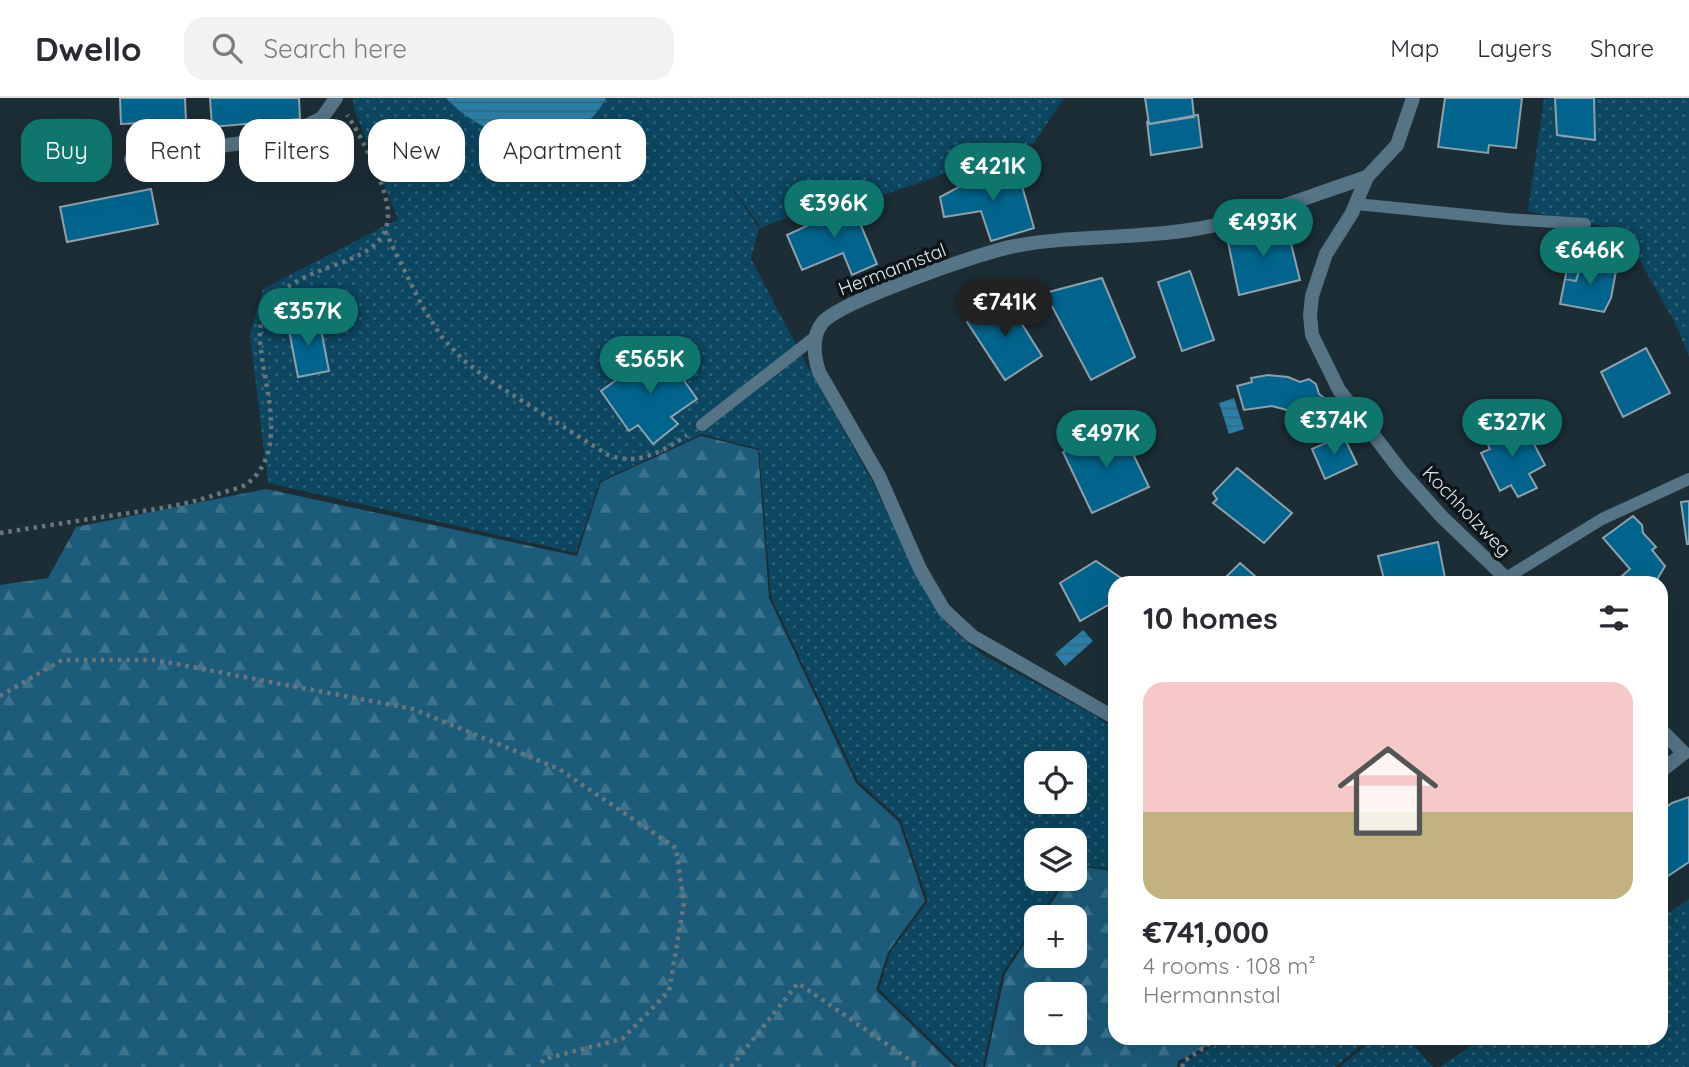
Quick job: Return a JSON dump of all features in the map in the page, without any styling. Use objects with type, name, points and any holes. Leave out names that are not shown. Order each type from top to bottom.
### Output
[{"type":"street","name":"Kochholzweg","points":[[1413,98],[1397,145],[1367,177],[1356,204],[1326,254],[1317,278],[1310,315],[1312,335],[1339,390],[1401,471],[1442,517],[1505,576]]},
{"type":"street","points":[[225,145],[283,137],[322,118],[336,99]]},
{"type":"street","name":"Hermannstal","points":[[815,337],[823,322],[839,310],[938,270],[1013,246],[1190,230],[1241,219],[1367,177]]},
{"type":"street","points":[[815,337],[814,356],[819,372],[879,476],[920,569],[944,610],[972,636],[1108,714]]},
{"type":"street","points":[[1668,737],[1684,753],[1668,766]]},
{"type":"lane","points":[[1356,204],[1584,224]]},
{"type":"lane","points":[[702,425],[815,337]]},
{"type":"lane","points":[[1515,576],[1602,519],[1689,479]]},
{"type":"path","points":[[0,533],[192,504],[248,484],[268,456],[271,422],[259,335],[262,318],[271,302],[291,283],[368,251],[381,240],[385,230],[388,216],[386,192],[359,133],[336,99]]},
{"type":"path","points":[[385,230],[422,306],[441,336],[462,359],[486,378],[608,455],[622,461],[655,454],[702,425]]},
{"type":"path","points":[[0,696],[62,660],[155,660],[413,709],[559,769],[676,848],[684,903],[668,991],[622,1040],[544,1059],[539,1067]]},
{"type":"path","points":[[731,1067],[798,983],[920,1067]]},
{"type":"path","points":[[1182,1067],[1184,1061],[1208,1045]]},
{"type":"shaded area","points":[[353,98],[703,98],[700,108],[704,98],[1064,98],[1033,144],[871,199],[864,185],[761,228],[713,161],[759,228],[751,259],[873,483],[928,597],[951,628],[983,655],[1093,714],[1108,725],[1108,868],[1087,866],[1087,828],[1024,828],[1024,891],[1056,891],[1047,905],[1024,905],[1024,940],[1002,974],[983,1067],[959,1067],[879,989],[890,953],[928,901],[901,820],[858,781],[771,597],[759,449],[702,434],[600,481],[576,553],[268,483],[250,335],[263,289],[398,219],[383,182],[465,182],[465,119],[368,119],[368,144],[354,109]]},
{"type":"shaded area","points":[[446,98],[606,98],[591,119],[479,119],[479,124]]},
{"type":"shaded area","points":[[1544,98],[1689,98],[1689,357],[1676,325],[1623,230],[1528,211]]},
{"type":"shaded area","points":[[1234,398],[1244,429],[1229,434],[1219,403]]},
{"type":"shaded area","points":[[1083,630],[1093,641],[1065,666],[1055,654]]},
{"type":"shaded area","points":[[1689,899],[1689,1067],[1440,1067],[1473,1045],[1668,1045],[1668,913]]},
{"type":"shaded area","points":[[1216,1045],[1362,1045],[1335,1067],[1180,1067],[1181,1063]]},
{"type":"shaded area","points":[[1366,1045],[1413,1045],[1433,1067],[1340,1067]]},
{"type":"green space","points":[[701,436],[758,450],[769,598],[856,783],[899,822],[925,901],[888,952],[876,990],[955,1067],[0,1067],[0,585],[48,578],[76,527],[266,489],[577,556],[601,482]]},
{"type":"green space","points":[[1087,868],[1108,870],[1108,1045],[1210,1045],[1178,1061],[1177,1067],[985,1067],[1005,974],[1024,945],[1024,968],[1087,968],[1087,905],[1050,905],[1059,891],[1087,891]]},
{"type":"building","points":[[120,98],[185,98],[186,119],[126,119],[126,124],[121,124]]},
{"type":"building","points":[[210,98],[299,98],[300,119],[239,119],[239,125],[225,126],[225,119],[211,119]]},
{"type":"building","points":[[1145,98],[1192,98],[1194,117],[1149,124]]},
{"type":"building","points":[[1445,98],[1522,98],[1516,148],[1489,145],[1488,153],[1438,147]]},
{"type":"building","points":[[1555,98],[1594,98],[1595,140],[1557,135]]},
{"type":"building","points":[[1198,115],[1202,147],[1151,155],[1147,121],[1149,124]]},
{"type":"building","points":[[1016,165],[1034,228],[991,241],[981,211],[944,217],[940,197],[972,180]]},
{"type":"building","points":[[151,189],[158,224],[67,242],[60,207]]},
{"type":"building","points":[[850,199],[877,264],[852,275],[843,253],[802,270],[787,235],[813,223]]},
{"type":"building","points":[[1286,223],[1300,280],[1239,295],[1227,237]]},
{"type":"building","points":[[1598,233],[1620,237],[1612,265],[1593,261]]},
{"type":"building","points":[[1570,251],[1585,254],[1576,281],[1565,279]]},
{"type":"building","points":[[1584,260],[1617,266],[1611,298],[1604,312],[1560,304],[1565,279],[1576,281]]},
{"type":"building","points":[[1190,271],[1214,340],[1182,351],[1158,282]]},
{"type":"building","points":[[1102,278],[1135,357],[1091,380],[1045,293]]},
{"type":"building","points":[[1006,299],[1042,356],[1005,380],[967,322]]},
{"type":"building","points":[[319,319],[329,371],[298,377],[288,325]]},
{"type":"building","points":[[661,348],[697,399],[671,417],[678,424],[653,444],[638,425],[629,431],[601,391]]},
{"type":"building","points":[[1646,348],[1670,393],[1623,417],[1601,372]]},
{"type":"building","points":[[1268,375],[1288,377],[1300,382],[1309,379],[1316,384],[1319,394],[1331,403],[1327,408],[1339,421],[1343,435],[1324,443],[1302,417],[1287,410],[1272,406],[1244,410],[1237,386],[1252,382],[1251,378]]},
{"type":"building","points":[[1503,421],[1512,437],[1526,429],[1545,465],[1529,474],[1537,488],[1518,497],[1511,485],[1500,491],[1481,453],[1490,449],[1483,435]]},
{"type":"building","points":[[1120,427],[1149,487],[1092,513],[1063,452]]},
{"type":"building","points":[[1343,435],[1357,464],[1325,479],[1312,449]]},
{"type":"building","points":[[1237,468],[1292,513],[1264,543],[1213,503],[1217,499],[1213,493]]},
{"type":"building","points":[[1689,501],[1689,544],[1687,544],[1681,502]]},
{"type":"building","points":[[1633,516],[1642,525],[1643,533],[1656,547],[1652,550],[1665,566],[1659,576],[1622,576],[1630,569],[1603,538]]},
{"type":"building","points":[[1438,542],[1445,576],[1383,576],[1378,556]]},
{"type":"building","points":[[1096,561],[1118,576],[1108,576],[1108,605],[1080,621],[1060,583]]},
{"type":"building","points":[[1240,563],[1255,576],[1227,576]]},
{"type":"building","points":[[1689,797],[1689,862],[1668,876],[1668,806]]}]
